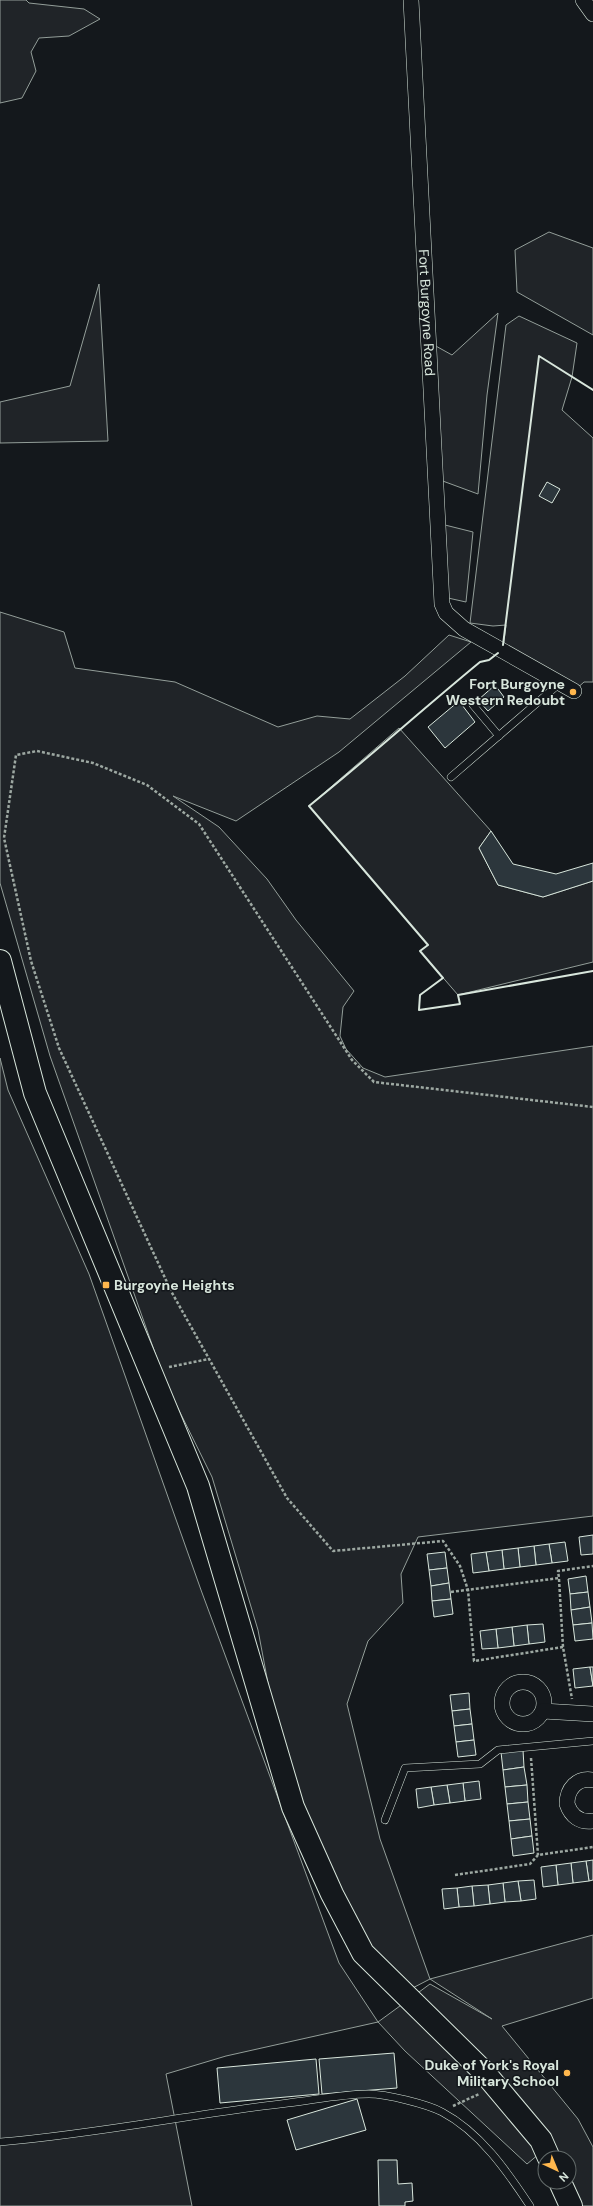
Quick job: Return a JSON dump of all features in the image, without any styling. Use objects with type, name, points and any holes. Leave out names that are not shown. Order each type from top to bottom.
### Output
[{"type":"main road","points":[[0,961],[35,1093],[198,1486],[293,1807],[332,1894],[363,1953],[483,2071],[541,2140],[545,2150]]},
{"type":"main road","points":[[564,2190],[571,2206]]},
{"type":"street","name":"Fort Burgoyne Road","points":[[411,0],[442,604],[455,622],[560,683]]},
{"type":"street","points":[[583,0],[593,14]]},
{"type":"street","points":[[560,683],[574,691]]},
{"type":"street","points":[[543,1711],[593,1714]]},
{"type":"street","points":[[593,1780],[581,1780],[574,1784],[567,1797],[567,1804],[574,1817],[581,1820],[593,1821]]},
{"type":"lane","points":[[451,777],[560,683]]},
{"type":"lane","points":[[473,705],[499,736]]},
{"type":"lane","points":[[385,1820],[405,1768],[480,1764],[498,1750],[593,1741]]},
{"type":"lane","points":[[0,2142],[113,2129],[252,2107],[370,2094],[402,2099],[442,2112],[476,2136],[512,2178],[530,2206]]},
{"type":"path","points":[[563,1647],[474,1661],[468,1590],[460,1566],[444,1541],[333,1551],[287,1498],[172,1291],[59,1048],[31,962],[4,838],[16,755],[37,751],[93,763],[147,785],[199,824],[352,1060],[374,1082],[593,1107]]},
{"type":"path","points":[[151,1370],[210,1359]]},
{"type":"path","points":[[575,1713],[563,1647],[558,1571],[593,1566]]},
{"type":"path","points":[[451,1592],[559,1578]]},
{"type":"path","points":[[530,1747],[538,1855]]},
{"type":"path","points":[[455,1875],[530,1864],[538,1855],[593,1847]]},
{"type":"path","points":[[442,2112],[496,2086]]},
{"type":"shaded area","points":[[0,0],[26,0],[29,3],[84,9],[100,19],[69,36],[39,38],[31,52],[36,71],[22,98],[0,103]]},
{"type":"shaded area","points":[[549,232],[593,248],[593,335],[517,292],[515,250]]},
{"type":"shaded area","points":[[99,284],[108,441],[0,443],[0,402],[70,386]]},
{"type":"shaded area","points":[[498,313],[487,395],[478,494],[440,480],[434,345],[452,355]]},
{"type":"shaded area","points":[[519,316],[577,343],[572,377],[562,410],[593,438],[593,682],[584,682],[574,691],[503,649],[506,625],[493,626],[470,623],[506,325]]},
{"type":"shaded area","points":[[445,525],[473,532],[466,602],[448,598]]},
{"type":"shaded area","points":[[0,612],[64,632],[75,668],[175,682],[278,727],[317,716],[350,719],[405,676],[449,635],[471,642],[339,752],[236,821],[173,796],[219,827],[267,879],[296,920],[354,991],[343,1007],[340,1036],[346,1049],[363,1068],[385,1077],[593,1046],[593,1516],[418,1537],[401,1574],[403,1603],[368,1641],[347,1704],[380,1839],[430,1979],[403,1993],[360,1949],[289,1795],[258,1630],[212,1477],[166,1384],[50,1056],[0,883]]},
{"type":"shaded area","points":[[399,728],[491,831],[479,848],[498,885],[543,897],[593,881],[593,962],[458,995],[420,951],[428,945],[309,806]]},
{"type":"shaded area","points":[[0,1058],[8,1090],[89,1274],[201,1590],[339,1963],[378,2022],[226,2056],[166,2074],[192,2206],[0,2206]]},
{"type":"shaded area","points":[[593,1935],[593,1998],[502,2026],[578,2119],[593,2147],[593,2206],[565,2206],[568,2190],[577,2190],[577,2150],[537,2150],[537,2156],[527,2164],[405,2051],[378,2022],[430,1984],[492,2019],[430,1979]]},
{"type":"building","points":[[547,482],[560,489],[552,503],[539,496]]},
{"type":"building","points":[[495,685],[504,697],[488,711],[478,700]]},
{"type":"building","points":[[459,701],[475,722],[445,748],[428,727]]},
{"type":"building","points":[[491,831],[513,864],[556,874],[593,863],[593,881],[543,897],[498,885],[479,848]]},
{"type":"building","points":[[593,1535],[593,1554],[581,1555],[579,1537]]},
{"type":"building","points":[[565,1542],[568,1561],[552,1563],[549,1544]]},
{"type":"building","points":[[549,1544],[552,1563],[536,1565],[534,1546]]},
{"type":"building","points":[[534,1546],[536,1565],[520,1567],[518,1548]]},
{"type":"building","points":[[518,1548],[520,1567],[504,1569],[502,1550]]},
{"type":"building","points":[[502,1550],[504,1569],[489,1571],[486,1552]]},
{"type":"building","points":[[445,1552],[447,1568],[429,1570],[427,1554]]},
{"type":"building","points":[[486,1552],[489,1571],[473,1573],[471,1554]]},
{"type":"building","points":[[447,1568],[449,1583],[431,1586],[429,1570]]},
{"type":"building","points":[[586,1576],[588,1592],[570,1594],[568,1579]]},
{"type":"building","points":[[449,1583],[451,1599],[432,1601],[431,1586]]},
{"type":"building","points":[[588,1592],[590,1607],[571,1610],[570,1594]]},
{"type":"building","points":[[451,1599],[453,1614],[434,1617],[432,1601]]},
{"type":"building","points":[[590,1607],[592,1623],[573,1625],[571,1610]]},
{"type":"building","points":[[592,1623],[593,1639],[575,1641],[573,1625]]},
{"type":"building","points":[[543,1624],[545,1642],[529,1644],[527,1625]]},
{"type":"building","points":[[527,1625],[529,1644],[514,1646],[512,1627]]},
{"type":"building","points":[[512,1627],[514,1646],[498,1648],[496,1629]]},
{"type":"building","points":[[496,1629],[498,1648],[482,1649],[480,1631]]},
{"type":"building","points":[[590,1667],[593,1686],[575,1688],[573,1669]]},
{"type":"building","points":[[590,1667],[593,1667],[593,1686]]},
{"type":"building","points":[[469,1693],[470,1709],[452,1711],[450,1695]]},
{"type":"building","points":[[470,1709],[472,1724],[454,1726],[452,1711]]},
{"type":"building","points":[[472,1724],[474,1740],[456,1742],[454,1726]]},
{"type":"building","points":[[474,1740],[476,1755],[458,1757],[456,1742]]},
{"type":"building","points":[[523,1750],[524,1767],[503,1770],[501,1752]]},
{"type":"building","points":[[524,1767],[527,1785],[505,1787],[503,1770]]},
{"type":"building","points":[[479,1781],[481,1799],[465,1801],[463,1783]]},
{"type":"building","points":[[463,1783],[465,1801],[450,1803],[447,1785]]},
{"type":"building","points":[[447,1785],[450,1803],[434,1805],[431,1787]]},
{"type":"building","points":[[527,1785],[528,1802],[507,1804],[505,1787]]},
{"type":"building","points":[[431,1787],[434,1805],[418,1808],[416,1789]]},
{"type":"building","points":[[528,1802],[530,1819],[509,1821],[507,1804]]},
{"type":"building","points":[[530,1819],[532,1836],[511,1839],[509,1821]]},
{"type":"building","points":[[532,1836],[534,1853],[513,1856],[511,1839]]},
{"type":"building","points":[[593,1860],[593,1880],[589,1881],[586,1861]]},
{"type":"building","points":[[586,1861],[589,1881],[573,1883],[571,1863]]},
{"type":"building","points":[[571,1863],[573,1883],[558,1885],[556,1865]]},
{"type":"building","points":[[556,1865],[558,1885],[543,1887],[541,1867]]},
{"type":"building","points":[[534,1880],[536,1899],[521,1901],[518,1881]]},
{"type":"building","points":[[518,1881],[521,1901],[505,1902],[503,1883]]},
{"type":"building","points":[[503,1883],[505,1902],[490,1904],[488,1885]]},
{"type":"building","points":[[488,1885],[490,1904],[474,1906],[472,1886]]},
{"type":"building","points":[[472,1886],[474,1906],[459,1907],[457,1888]]},
{"type":"building","points":[[457,1888],[459,1907],[444,1909],[442,1889]]},
{"type":"building","points":[[394,2053],[397,2088],[322,2094],[319,2059]]},
{"type":"building","points":[[316,2059],[319,2094],[220,2103],[217,2068]]},
{"type":"building","points":[[357,2099],[366,2130],[296,2150],[287,2120]]},
{"type":"building","points":[[378,2160],[397,2160],[398,2184],[412,2183],[413,2201],[405,2202],[405,2206],[379,2206]]},
{"type":"wall","points":[[503,645],[539,356],[593,390]]},
{"type":"wall","points":[[498,653],[489,660],[480,662],[309,806],[428,945],[420,951],[443,978],[420,995],[419,1010],[460,1004],[458,995],[593,971]]},
{"type":"place","name":"Fort Burgoyne Western Redoubt","points":[[573,692]]},
{"type":"place","name":"Burgoyne Heights","points":[[106,1285]]},
{"type":"place","name":"Duke of York's Royal Military School","points":[[567,2073]]}]
